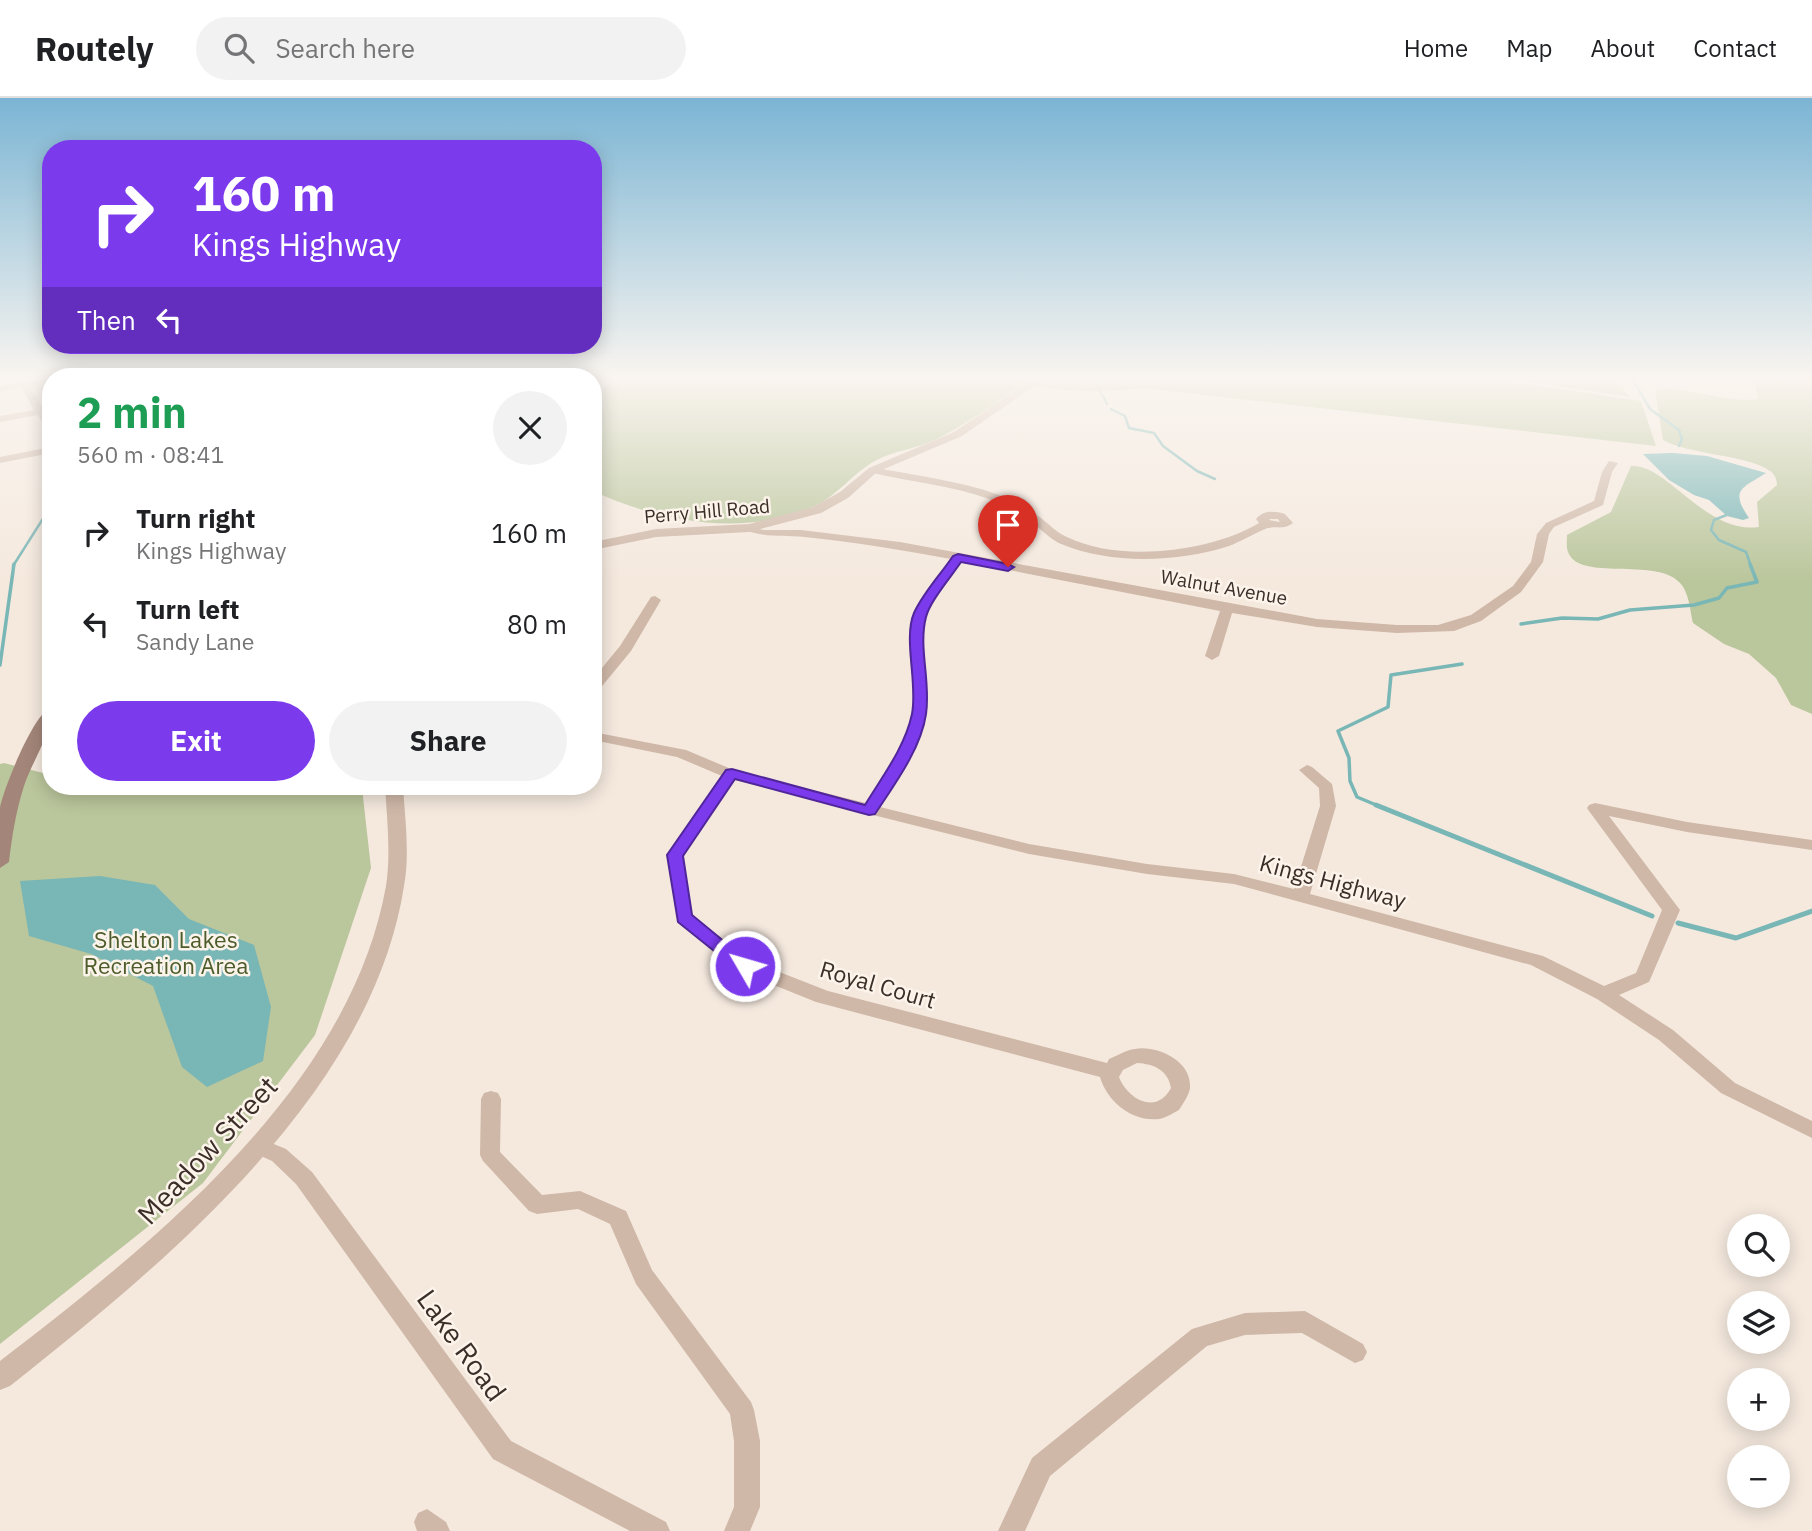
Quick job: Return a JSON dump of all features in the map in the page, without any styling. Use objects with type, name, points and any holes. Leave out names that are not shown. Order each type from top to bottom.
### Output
[{"type":"main road","points":[[0,862],[12,792],[22,765],[42,729]]},
{"type":"street","name":"Perry Hill Road","points":[[602,544],[663,532],[749,527],[787,520],[824,507],[844,495],[873,470],[928,447]]},
{"type":"street","points":[[0,460],[42,452]]},
{"type":"street","name":"Walnut Avenue","points":[[749,527],[759,533],[832,537],[958,558],[1317,623],[1397,629],[1449,628],[1462,624],[1517,589],[1537,562],[1543,534],[1556,521],[1599,502],[1607,472],[1613,463]]},
{"type":"street","points":[[873,470],[951,485],[990,496],[1030,515],[1068,542],[1134,555],[1157,555],[1230,542],[1266,524]]},
{"type":"street","points":[[869,811],[908,747],[919,716],[922,682],[916,639],[920,614],[958,558]]},
{"type":"street","points":[[602,677],[626,648],[655,600]]},
{"type":"street","points":[[1212,656],[1227,608]]},
{"type":"street","name":"Kings Highway","points":[[602,738],[681,752],[732,774],[869,811],[1049,853],[1147,869],[1234,879],[1537,960],[1604,994],[1666,1035],[1728,1088],[1812,1130]]},
{"type":"street","points":[[1301,895],[1328,806],[1327,788],[1307,771]]},
{"type":"street","name":"Royal Court","points":[[732,774],[675,855],[684,918],[745,966],[823,997],[1111,1072]]},
{"type":"street","name":"Meadow Street","points":[[0,1377],[86,1311],[148,1257],[215,1193],[259,1146],[300,1093],[359,996],[382,941],[395,886],[394,795]]},
{"type":"street","points":[[1604,994],[1643,977],[1671,910],[1595,808],[1687,827],[1812,845]]},
{"type":"street","points":[[491,1099],[490,1155],[537,1205],[580,1200],[618,1218],[644,1278],[683,1327],[741,1410],[747,1441],[747,1507],[737,1531]]},
{"type":"street","name":"Lake Road","points":[[259,1146],[279,1155],[304,1178],[502,1450],[657,1531]]},
{"type":"street","points":[[1011,1531],[1041,1467],[1200,1337],[1245,1324],[1305,1322],[1355,1352]]},
{"type":"green space","points":[[602,447],[917,447],[875,461],[815,506],[760,522],[703,522],[674,518],[602,495]]},
{"type":"green space","points":[[1681,447],[1812,447],[1812,714],[1791,705],[1776,678],[1749,654],[1724,644],[1693,623],[1687,596],[1679,582],[1668,575],[1653,571],[1587,566],[1575,561],[1568,552],[1567,535],[1611,512],[1631,466],[1645,468],[1659,475],[1722,520],[1740,527],[1759,527],[1757,502],[1777,485],[1773,474],[1748,462]]},
{"type":"green space","name":"Shelton Lakes Recreation Area","points":[[0,764],[42,773],[42,795],[363,795],[371,868],[315,1035],[203,1183],[0,1344]]},
{"type":"water","points":[[1643,454],[1707,456],[1766,473],[1741,490],[1740,501],[1749,518],[1743,520],[1727,516],[1709,500],[1694,495],[1669,480]]},
{"type":"water","points":[[100,876],[155,885],[189,919],[254,945],[271,1007],[263,1061],[207,1087],[182,1067],[153,986],[91,954],[29,936],[20,881]]},
{"type":"waterway","points":[[1164,447],[1197,471],[1215,479]]},
{"type":"waterway","points":[[1729,514],[1714,520],[1711,530],[1719,540],[1746,552],[1751,566]]},
{"type":"waterway","points":[[14,565],[42,520]]},
{"type":"waterway","points":[[1521,624],[1562,618],[1598,619],[1630,610],[1694,605],[1719,598],[1727,588],[1757,582],[1750,564]]},
{"type":"waterway","points":[[0,665],[14,565]]},
{"type":"waterway","points":[[1381,807],[1357,797],[1350,781],[1349,758],[1338,731],[1388,707],[1391,675],[1462,664]]},
{"type":"waterway","points":[[1376,805],[1652,916]]},
{"type":"waterway","points":[[1678,923],[1736,938],[1812,911]]},
{"type":"route","points":[[745,966],[684,918],[675,855],[732,774],[869,811],[908,747],[919,716],[922,682],[916,639],[920,614],[958,558],[1008,567]]}]
